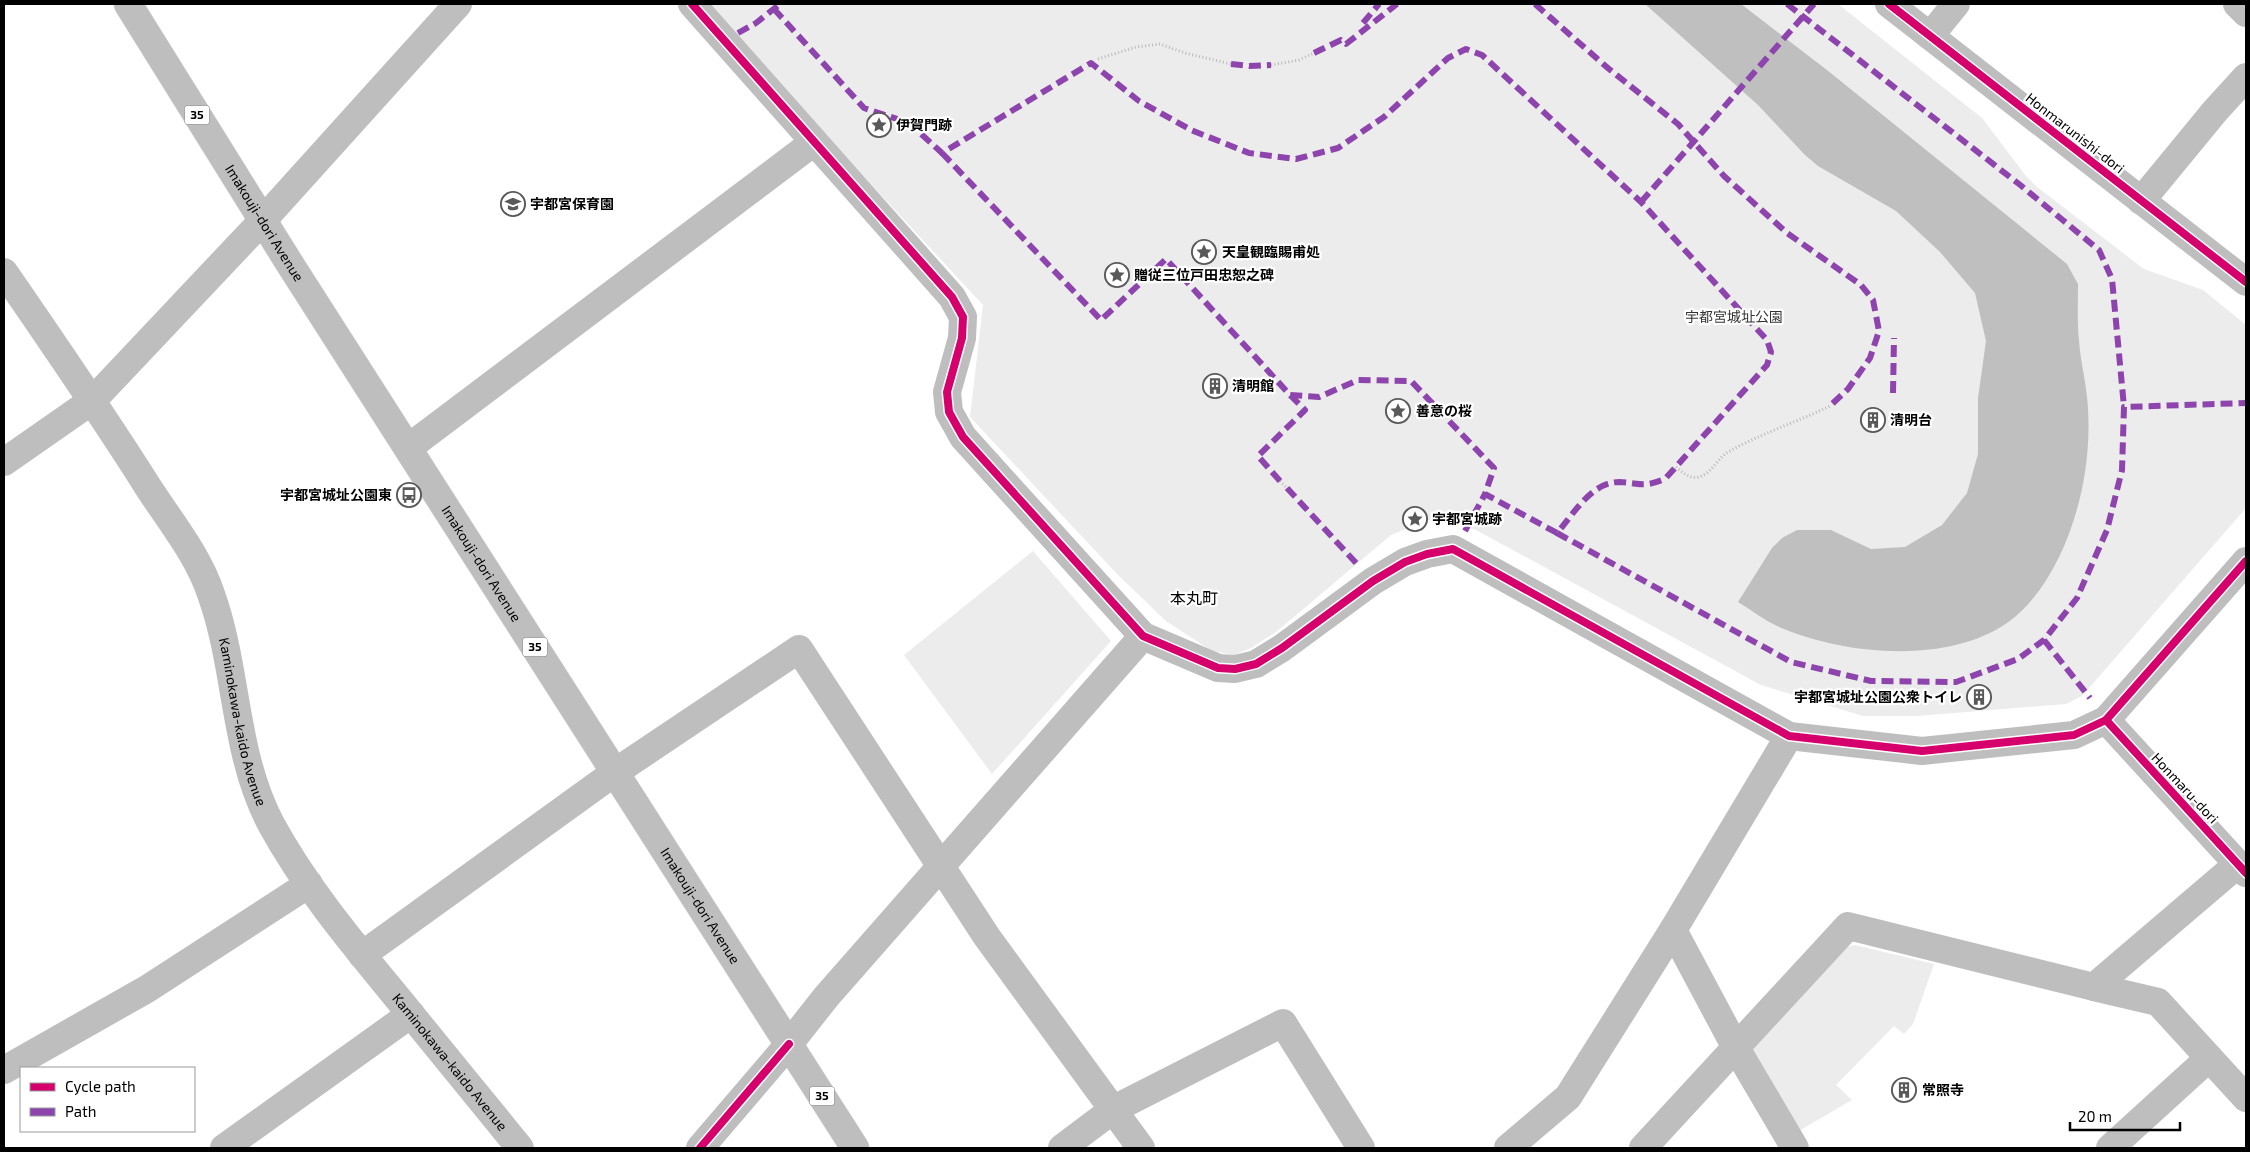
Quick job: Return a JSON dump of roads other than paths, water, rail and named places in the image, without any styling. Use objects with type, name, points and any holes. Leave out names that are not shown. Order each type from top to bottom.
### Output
[{"type":"street","name":"Imakouji-dori Avenue","points":[[128,4],[614,773],[855,1148]]},
{"type":"street","points":[[4,462],[93,400],[263,220],[458,4]]},
{"type":"street","points":[[692,4],[952,297],[963,317],[962,338],[947,392],[949,412],[963,437],[1143,636],[1218,668],[1235,669],[1256,664],[1282,648],[1373,581],[1404,562],[1427,554],[1453,549],[1789,736],[1922,750],[2074,735],[2106,720],[2244,566]]},
{"type":"street","name":"Honmarunishi-dori","points":[[1889,4],[2246,282]]},
{"type":"street","points":[[1930,36],[1956,4]]},
{"type":"street","points":[[2237,4],[2246,13]]},
{"type":"street","points":[[2141,200],[2215,111],[2246,77]]},
{"type":"street","points":[[408,448],[814,142]]},
{"type":"street","name":"Kaminokawa-kaido Avenue","points":[[4,272],[93,400],[192,555],[211,593],[228,658],[245,754],[255,787],[272,825],[309,884],[362,955],[520,1148]]},
{"type":"street","points":[[700,1148],[826,997],[1143,636]]},
{"type":"street","points":[[362,955],[614,773],[799,649],[987,938],[1141,1148]]},
{"type":"street","name":"Honmaru-dori","points":[[2106,720],[2242,869]]},
{"type":"street","points":[[1508,1148],[1568,1096],[1673,930],[1789,736]]},
{"type":"street","points":[[2094,987],[2242,869]]},
{"type":"street","points":[[4,1070],[147,989],[309,884]]},
{"type":"street","points":[[1643,1148],[1848,926],[2158,1002],[2246,1098]]},
{"type":"street","points":[[1673,930],[1736,1048],[1795,1148]]},
{"type":"street","points":[[224,1148],[411,1014]]},
{"type":"street","points":[[1062,1148],[1114,1109],[1283,1023],[1361,1148]]},
{"type":"street","points":[[2110,1148],[2209,1058]]},
{"type":"place","name":"伊賀門跡","points":[[879,125]]},
{"type":"place","name":"宇都宮保育園","points":[[513,204]]},
{"type":"place","name":"天皇観臨賜甫処","points":[[1204,252]]},
{"type":"place","name":"贈従三位戸田忠恕之碑","points":[[1117,275]]},
{"type":"place","name":"清明館","points":[[1215,386]]},
{"type":"place","name":"善意の桜","points":[[1398,411]]},
{"type":"place","name":"清明台","points":[[1873,420]]},
{"type":"place","name":"宇都宮城址公園東","points":[[409,495]]},
{"type":"place","name":"宇都宮城跡","points":[[1415,519]]},
{"type":"place","name":"宇都宮城址公園公衆トイレ","points":[[1979,697]]},
{"type":"place","name":"常照寺","points":[[1904,1090]]},
{"type":"district","name":"本丸町","points":[[1194,598]]},
{"type":"park label","name":"宇都宮城址公園","points":[[1734,317]]}]
